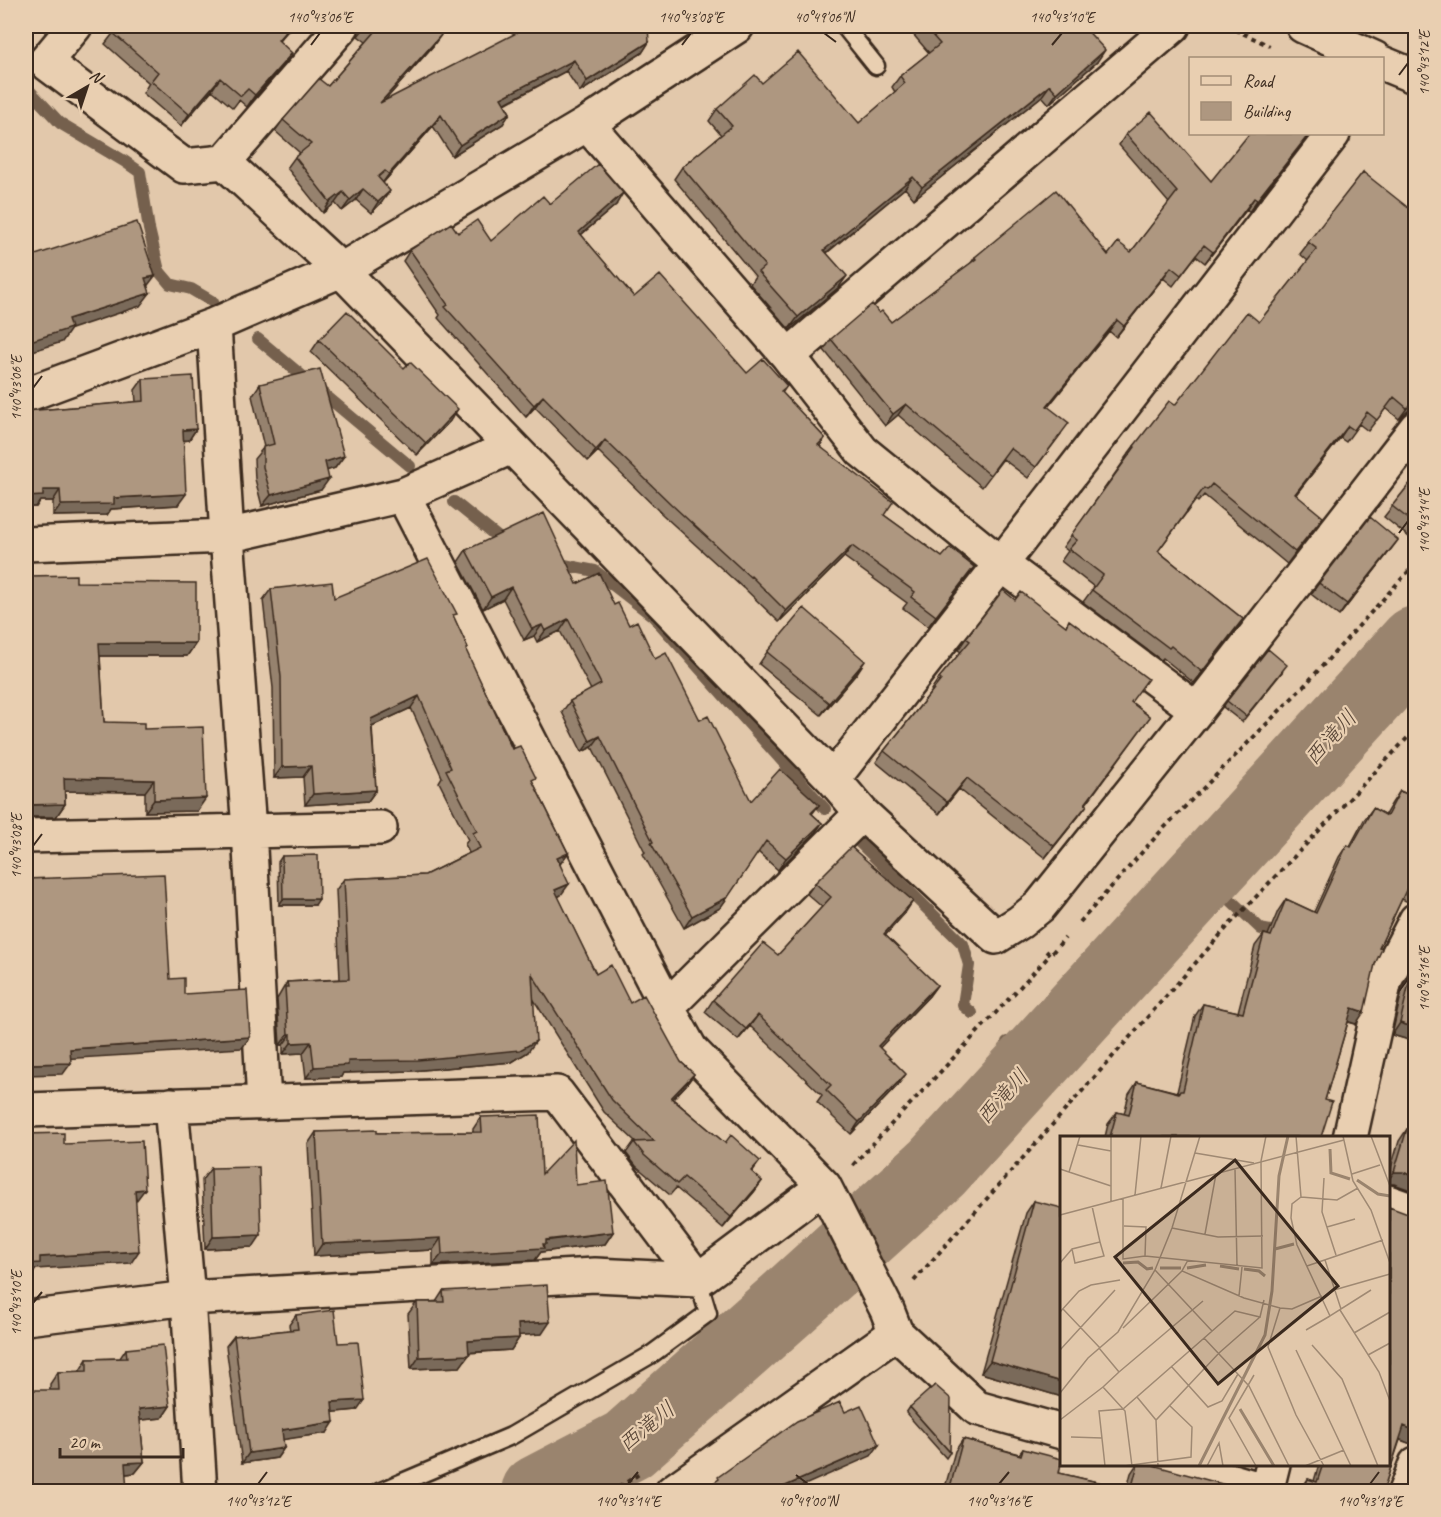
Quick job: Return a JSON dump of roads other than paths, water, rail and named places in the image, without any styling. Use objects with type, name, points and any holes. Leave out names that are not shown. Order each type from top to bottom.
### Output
[{"type":"street","points":[[75,26],[45,62],[184,166],[224,162],[342,26]]},
{"type":"street","points":[[26,395],[214,325],[341,270],[587,124],[737,26]]},
{"type":"street","points":[[788,356],[1173,26]]},
{"type":"street","points":[[1303,26],[1369,57]]},
{"type":"street","points":[[587,124],[788,356],[862,451],[1001,564],[1197,710]]},
{"type":"street","points":[[833,779],[1332,135]]},
{"type":"street","points":[[224,162],[341,270],[833,779],[862,813],[996,937],[1040,906],[1197,710],[1416,429]]},
{"type":"street","points":[[214,325],[249,830],[264,1103]]},
{"type":"street","points":[[26,544],[227,536],[403,495],[511,447]]},
{"type":"street","points":[[403,495],[691,1050],[829,1196],[887,1311],[976,1408],[1060,1431]]},
{"type":"street","points":[[667,1007],[862,813]]},
{"type":"street","points":[[26,836],[381,828]]},
{"type":"street","points":[[1350,1136],[1385,980],[1416,920]]},
{"type":"street","points":[[26,1110],[556,1093],[698,1280]]},
{"type":"street","points":[[171,1105],[188,1298],[200,1491]]},
{"type":"street","points":[[26,1318],[188,1298],[595,1275],[698,1280],[829,1196]]},
{"type":"street","points":[[1390,1203],[1416,1212]]},
{"type":"street","points":[[672,1491],[887,1311]]},
{"type":"street","points":[[1405,1491],[1416,1464]]},
{"type":"street","points":[[1181,1466],[1266,1491],[1272,1466]]},
{"type":"lane","points":[[844,26],[876,66]]},
{"type":"lane","points":[[379,1491],[511,1436],[652,1354],[708,1313],[698,1280]]},
{"type":"waterway","points":[[27,88],[60,123],[140,172],[149,229],[159,271],[170,284],[191,289],[213,302]]},
{"type":"waterway","points":[[258,339],[410,466]]},
{"type":"waterway","points":[[454,502],[500,539],[511,544]]},
{"type":"waterway","points":[[554,563],[595,571],[653,616],[825,809]]},
{"type":"waterway","name":"西滝川","points":[[538,1492],[628,1445],[937,1168],[1416,643]]},
{"type":"waterway","points":[[855,838],[963,944],[969,965],[963,1005],[972,1013]]},
{"type":"waterway","points":[[1205,873],[1261,929],[1285,934]]},
{"type":"waterway","points":[[1007,1042],[1032,1063]]}]
